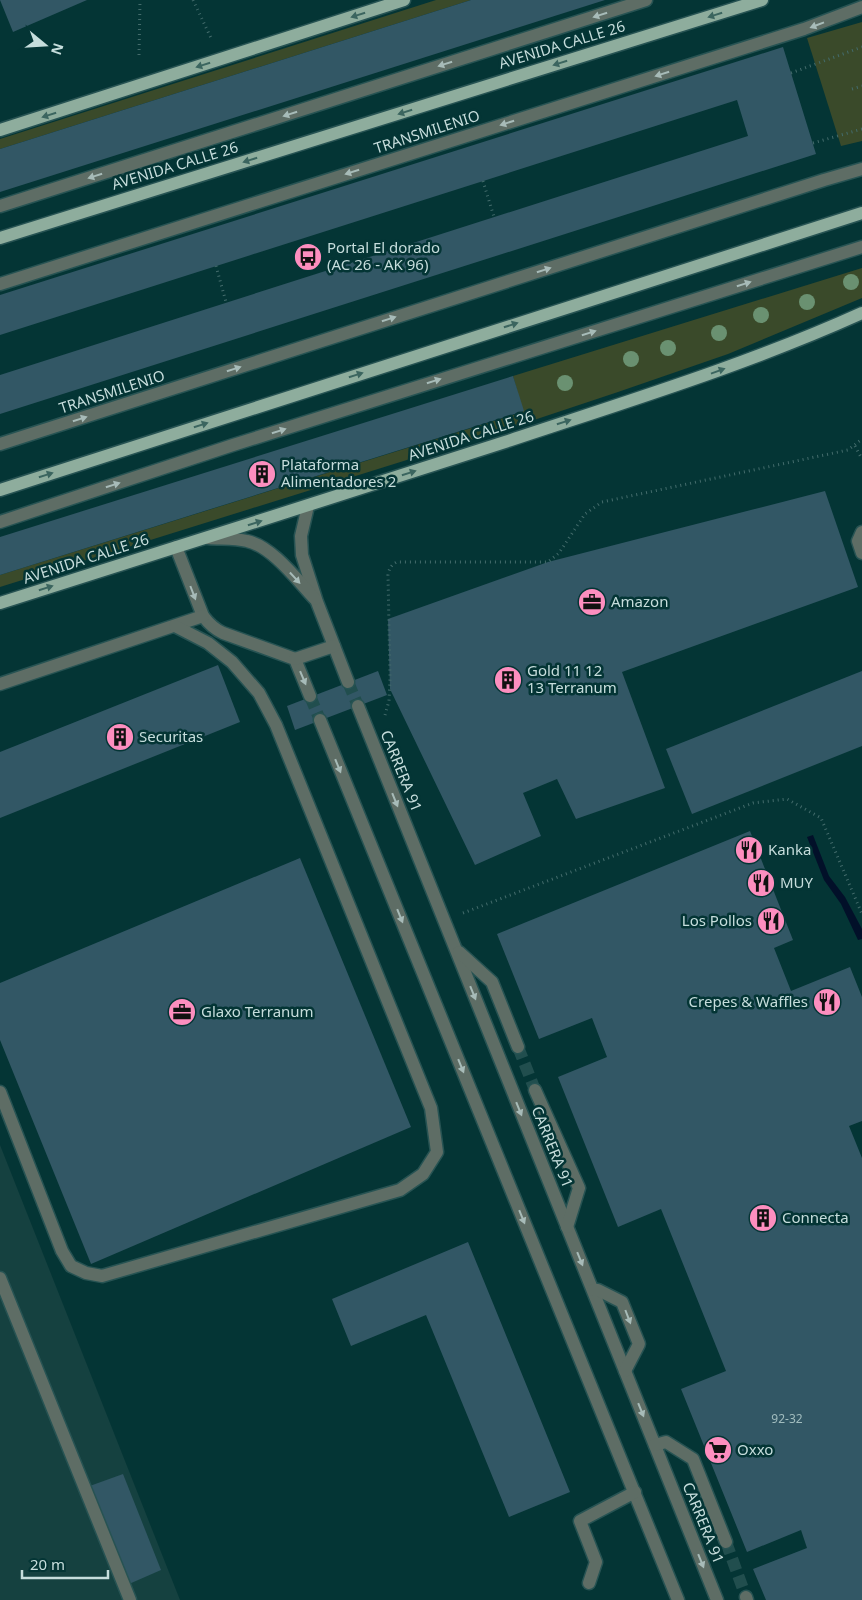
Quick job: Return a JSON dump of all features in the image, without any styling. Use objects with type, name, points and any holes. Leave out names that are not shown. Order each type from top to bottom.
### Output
[{"type":"main road","points":[[0,130],[404,0]]},
{"type":"main road","name":"AVENIDA CALLE 26","points":[[0,238],[762,0]]},
{"type":"main road","points":[[0,490],[862,212]]},
{"type":"main road","name":"AVENIDA CALLE 26","points":[[0,603],[308,506],[685,383],[814,335],[862,313]]},
{"type":"street","points":[[0,206],[646,0]]},
{"type":"street","name":"TRANSMILENIO","points":[[0,284],[804,29],[862,7]]},
{"type":"street","name":"TRANSMILENIO","points":[[0,444],[862,169]]},
{"type":"street","points":[[0,522],[262,436],[862,247]]},
{"type":"street","points":[[308,506],[301,536],[301,546],[317,602],[348,682]]},
{"type":"street","points":[[862,532],[858,541],[862,553]]},
{"type":"street","points":[[208,538],[247,541],[264,548],[273,555],[317,602]]},
{"type":"street","points":[[176,547],[203,616],[215,630],[295,660],[334,646]]},
{"type":"street","points":[[0,684],[203,616]]},
{"type":"street","points":[[0,1092],[62,1251],[71,1266],[86,1273],[102,1276],[400,1190],[423,1174],[437,1152],[431,1108],[276,725],[259,693],[232,662],[208,643],[176,626]]},
{"type":"street","points":[[295,660],[310,696]]},
{"type":"street","name":"CARRERA 91","points":[[358,706],[717,1600]]},
{"type":"street","points":[[320,720],[678,1600]]},
{"type":"street","points":[[455,948],[492,982],[518,1046]]},
{"type":"street","points":[[535,1090],[579,1188],[567,1227]]},
{"type":"street","points":[[0,1278],[130,1600]]},
{"type":"street","points":[[592,1290],[598,1290],[622,1302],[639,1344],[625,1371]]},
{"type":"street","points":[[655,1445],[666,1442],[693,1459],[726,1542]]},
{"type":"street","points":[[589,1583],[596,1562],[580,1521],[635,1492]]},
{"type":"path","points":[[139,55],[140,0]]},
{"type":"path","points":[[193,0],[211,38]]},
{"type":"path","points":[[791,73],[862,47]]},
{"type":"path","points":[[852,89],[862,86]]},
{"type":"path","points":[[813,144],[862,129]]},
{"type":"path","points":[[483,181],[494,217]]},
{"type":"path","points":[[216,266],[226,302]]},
{"type":"path","points":[[383,720],[389,701],[388,575],[389,569],[393,564],[397,562],[548,562],[559,554],[584,514],[602,502],[848,450],[862,439]]},
{"type":"path","points":[[855,446],[862,459]]},
{"type":"path","points":[[454,916],[753,803],[787,799],[821,818],[862,914]]},
{"type":"shaded area","points":[[436,0],[471,0],[0,149],[0,139]]},
{"type":"shaded area","points":[[862,22],[862,141],[841,146],[807,38]]},
{"type":"shaded area","points":[[862,268],[862,298],[728,354],[522,424],[0,587],[0,575],[523,412],[513,376]]},
{"type":"shaded area","points":[[0,1145],[180,1600],[0,1600]]},
{"type":"water","points":[[813,835],[829,876],[845,897],[862,929],[862,939],[858,940],[841,904],[824,880],[807,837]]},
{"type":"building","points":[[0,0],[87,0],[13,32]]},
{"type":"building","points":[[471,0],[605,0],[0,192],[0,149]]},
{"type":"building","points":[[783,47],[816,154],[0,414],[0,375],[748,136],[737,100],[0,335],[0,295]]},
{"type":"building","name":"Plataforma Alimentadores 2","points":[[513,376],[524,411],[0,575],[0,537]]},
{"type":"building","name":"Gold 11 12 13 Terranum","points":[[825,491],[858,587],[622,672],[665,788],[576,819],[557,779],[523,793],[541,836],[475,865],[390,689],[388,619],[548,562]]},
{"type":"building","name":"Securitas","points":[[218,665],[240,722],[0,818],[0,752]]},
{"type":"building","points":[[378,671],[387,695],[295,730],[287,706]]},
{"type":"building","points":[[862,671],[862,746],[692,814],[666,749]]},
{"type":"building","name":"Connecta","points":[[750,831],[793,940],[774,948],[791,991],[850,967],[862,997],[862,1121],[849,1126],[862,1158],[862,1600],[766,1600],[753,1569],[807,1548],[801,1530],[747,1552],[681,1389],[726,1371],[661,1209],[618,1227],[558,1077],[607,1057],[592,1018],[539,1039],[497,934]]},
{"type":"building","name":"Glaxo Terranum","points":[[300,858],[411,1127],[91,1264],[0,1040],[0,983]]},
{"type":"building","points":[[468,1242],[570,1492],[509,1517],[426,1315],[351,1346],[332,1299]]},
{"type":"building","points":[[123,1474],[161,1570],[129,1584],[87,1487]]},
{"type":"tunnel","points":[[348,682],[358,706]]},
{"type":"tunnel","points":[[310,696],[320,720]]},
{"type":"tunnel","points":[[518,1047],[535,1090]]},
{"type":"tunnel","points":[[726,1542],[746,1597]]},
{"type":"place","name":"Portal El dorado (AC 26 - AK 96)","points":[[308,257]]},
{"type":"place","name":"Plataforma Alimentadores 2","points":[[262,474]]},
{"type":"place","name":"Amazon","points":[[592,602]]},
{"type":"place","name":"Gold 11 12 13 Terranum","points":[[508,680]]},
{"type":"place","name":"Securitas","points":[[120,737]]},
{"type":"place","name":"Kanka","points":[[749,850]]},
{"type":"place","name":"MUY","points":[[761,883]]},
{"type":"place","name":"Los Pollos","points":[[771,921]]},
{"type":"place","name":"Crepes & Waffles","points":[[827,1002]]},
{"type":"place","name":"Glaxo Terranum","points":[[182,1012]]},
{"type":"place","name":"Connecta","points":[[763,1218]]},
{"type":"place","name":"Oxxo","points":[[718,1450]]}]
